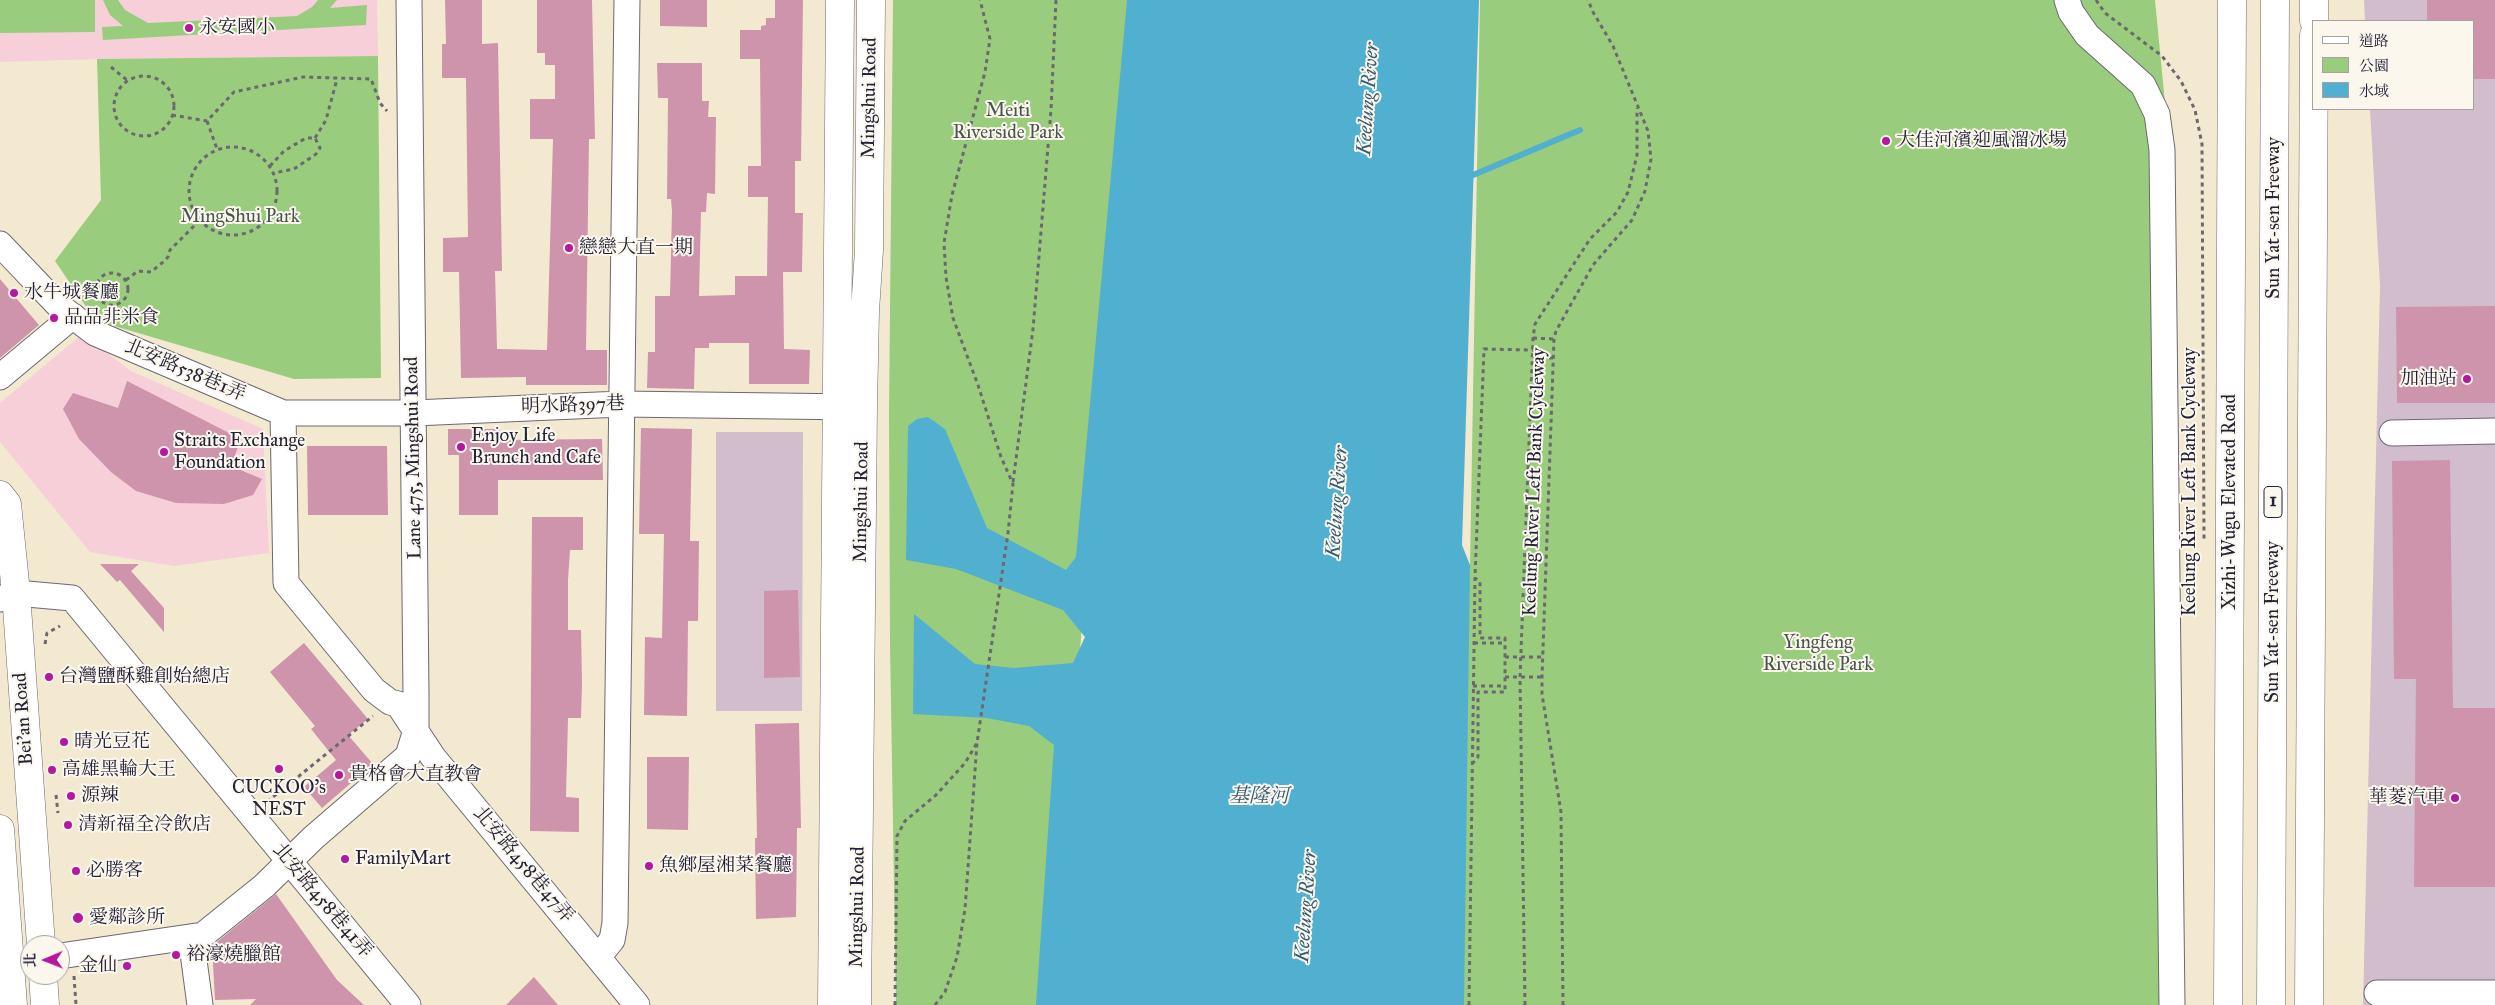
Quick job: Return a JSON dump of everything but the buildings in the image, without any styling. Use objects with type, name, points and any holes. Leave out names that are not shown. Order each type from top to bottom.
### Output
[{"type":"main road","name":"Mingshui Road","points":[[832,1005],[840,0]]},
{"type":"main road","name":"Mingshui Road","points":[[857,1005],[863,407],[865,312],[869,250],[871,0]]},
{"type":"main road","name":"Xizhi-Wugu Elevated Road","points":[[2228,1005],[2232,0]]},
{"type":"main road","name":"Sun Yat-sen Freeway","points":[[2271,1005],[2275,0]]},
{"type":"main road","points":[[2314,0],[2314,20]]},
{"type":"main road","name":"Sun Yat-sen Freeway","points":[[2310,1005],[2314,110]]},
{"type":"main road","points":[[869,250],[878,321],[875,696],[878,803],[876,1005]]},
{"type":"main road","name":"Bei'an Road","points":[[0,495],[7,504],[8,596],[40,935]]},
{"type":"main road","points":[[0,829],[13,1005]]},
{"type":"main road","points":[[44,985],[45,1005]]},
{"type":"street","name":"Lane 475, Mingshui Road","points":[[70,955],[203,935],[264,886],[313,838],[408,756],[416,730],[409,0]]},
{"type":"street","points":[[598,957],[612,940],[615,923],[626,0]]},
{"type":"street","points":[[2067,0],[2070,12],[2087,35],[2143,85],[2157,114],[2162,150],[2172,1005]]},
{"type":"street","name":"北安路538巷1弄","points":[[0,244],[59,306],[95,333],[284,413]]},
{"type":"street","points":[[0,376],[73,316]]},
{"type":"street","name":"明水路397巷","points":[[284,413],[414,413],[622,404],[863,407]]},
{"type":"street","name":"北安路458巷47弄","points":[[284,413],[286,583],[374,690],[390,702],[398,704],[433,757],[637,1005]]},
{"type":"street","points":[[2392,433],[2495,431]]},
{"type":"street","name":"北安路458巷41弄","points":[[8,596],[72,598],[408,1005]]},
{"type":"street","points":[[191,938],[200,1005]]},
{"type":"street","points":[[2377,993],[2495,993]]},
{"type":"path","points":[[980,0],[990,39],[985,72],[952,195],[944,243],[946,277],[953,318],[978,385],[1001,457],[1013,484]]},
{"type":"path","points":[[935,1005],[945,992],[957,957],[965,909],[977,743],[1008,533],[1033,329],[1051,110],[1056,0]]},
{"type":"path","name":"Keelung River Left Bank Cycleway","points":[[1563,1005],[1561,812],[1542,694],[1554,339],[1592,266],[1632,220],[1645,191],[1651,158],[1648,131],[1613,46],[1592,12],[1588,0]]},
{"type":"path","name":"Keelung River Left Bank Cycleway","points":[[2096,0],[2105,13],[2162,56],[2181,81],[2195,110],[2202,144],[2204,542]]},
{"type":"path","points":[[111,67],[128,81]]},
{"type":"path","points":[[207,120],[234,92],[303,76],[371,79],[380,103],[392,117],[410,114]]},
{"type":"path","points":[[137,77],[157,80],[171,94],[172,115],[168,123],[153,135],[134,135],[125,130],[119,123],[114,105],[121,87],[128,81],[137,77]]},
{"type":"path","points":[[315,138],[326,120],[337,79]]},
{"type":"path","points":[[1525,1005],[1520,677],[1533,338],[1535,324],[1590,239],[1617,212],[1628,192],[1637,155],[1637,107]]},
{"type":"path","points":[[172,115],[207,120]]},
{"type":"path","points":[[207,120],[217,149]]},
{"type":"path","points":[[270,166],[284,151],[306,138],[315,138]]},
{"type":"path","points":[[274,173],[294,169],[316,154],[320,148],[315,138]]},
{"type":"path","points":[[232,146],[247,148],[260,155],[270,166],[274,173],[277,187],[276,200],[271,214],[251,232],[237,235],[224,234],[210,229],[200,220],[192,208],[189,194],[190,180],[196,167],[205,156],[217,149],[232,146]]},
{"type":"path","points":[[126,280],[138,271],[151,272],[168,257],[170,250],[200,220]]},
{"type":"path","points":[[112,272],[126,280],[129,290],[125,300],[115,305],[101,301],[96,291],[96,285],[102,276],[112,272]]},
{"type":"path","points":[[1533,338],[1554,339]]},
{"type":"path","points":[[1469,1005],[1475,577],[1484,349],[1533,350]]},
{"type":"path","points":[[1533,357],[1554,358]]},
{"type":"path","points":[[1472,764],[1478,757],[1478,692],[1505,692],[1505,638],[1480,638],[1480,582],[1475,577]]},
{"type":"path","points":[[1474,643],[1505,644]]},
{"type":"path","points":[[1505,656],[1543,656]]},
{"type":"path","points":[[1505,677],[1542,677]]},
{"type":"path","points":[[1473,686],[1505,686]]},
{"type":"path","points":[[252,816],[390,702]]},
{"type":"path","points":[[895,1005],[897,836],[905,821],[936,795],[964,763],[977,743]]},
{"type":"shaded area","name":"永安國小","points":[[0,0],[377,0],[378,56],[0,62]]},
{"type":"shaded area","points":[[2364,0],[2495,0],[2495,1005],[2363,1005],[2380,286],[2370,110],[2475,110],[2475,20],[2365,20]]},
{"type":"shaded area","points":[[82,334],[131,371],[263,429],[269,553],[174,566],[90,552],[0,442],[0,403]]},
{"type":"shaded area","points":[[716,432],[803,432],[802,711],[716,711]]},
{"type":"green space","points":[[0,0],[95,0],[95,32],[0,33]]},
{"type":"green space","points":[[103,0],[118,0],[125,10],[148,23],[297,16],[312,7],[318,0],[337,0],[330,8],[367,5],[366,25],[103,40],[102,27],[123,26],[110,15]]},
{"type":"green space","name":"Meiti Riverside Park","points":[[893,0],[1134,0],[1068,794],[1060,1005],[896,1005],[890,644],[889,413]]},
{"type":"green space","name":"Yingfeng Riverside Park","points":[[1480,0],[2155,0],[2165,103],[2173,1005],[1451,1005],[1470,565]]},
{"type":"green space","name":"MingShui Park","points":[[378,56],[381,378],[294,379],[111,325],[89,311],[55,261],[101,200],[97,59]]},
{"type":"water","name":"基隆河","points":[[1127,0],[1479,0],[1462,545],[1470,565],[1464,1005],[1036,1005],[1054,745],[1029,726],[987,718],[913,714],[914,614],[975,664],[1014,668],[1073,663],[1085,637],[1063,610],[956,569],[906,560],[908,426],[917,419],[928,417],[945,429],[987,528],[1066,570],[1076,557]]},
{"type":"waterway","points":[[1466,178],[1580,130]]},
{"type":"place","name":"永安國小","points":[[189,28]]},
{"type":"place","name":"大佳河濱迎風溜冰場","points":[[1886,141]]},
{"type":"place","name":"戀戀大直一期","points":[[569,248]]},
{"type":"place","name":"水牛城餐廳","points":[[14,293]]},
{"type":"place","name":"品品非米食","points":[[54,318]]},
{"type":"place","name":"加油站","points":[[2467,379]]},
{"type":"place","name":"Enjoy Life Brunch and Cafe","points":[[461,447]]},
{"type":"place","name":"Straits Exchange Foundation","points":[[164,452]]},
{"type":"place","name":"台灣鹽酥雞創始總店","points":[[49,677]]},
{"type":"place","name":"晴光豆花","points":[[64,742]]},
{"type":"place","name":"CUCKOO's NEST","points":[[279,769]]},
{"type":"place","name":"高雄黑輪大王","points":[[52,770]]},
{"type":"place","name":"貴格會大直教會","points":[[339,775]]},
{"type":"place","name":"源辣","points":[[71,796]]},
{"type":"place","name":"華菱汽車","points":[[2455,798]]},
{"type":"place","name":"清新福全冷飲店","points":[[68,825]]},
{"type":"place","name":"FamilyMart","points":[[345,859]]},
{"type":"place","name":"魚鄉屋湘菜餐廳","points":[[649,866]]},
{"type":"place","name":"必勝客","points":[[76,871]]},
{"type":"place","name":"愛鄰診所","points":[[78,918]]},
{"type":"place","name":"裕濠燒臘館","points":[[176,955]]},
{"type":"place","name":"金仙","points":[[127,966]]},
{"type":"water label","name":"Keelung River","points":[[1369,99]]},
{"type":"water label","name":"Keelung River","points":[[1338,502]]},
{"type":"water label","name":"Keelung River","points":[[1307,906]]}]
